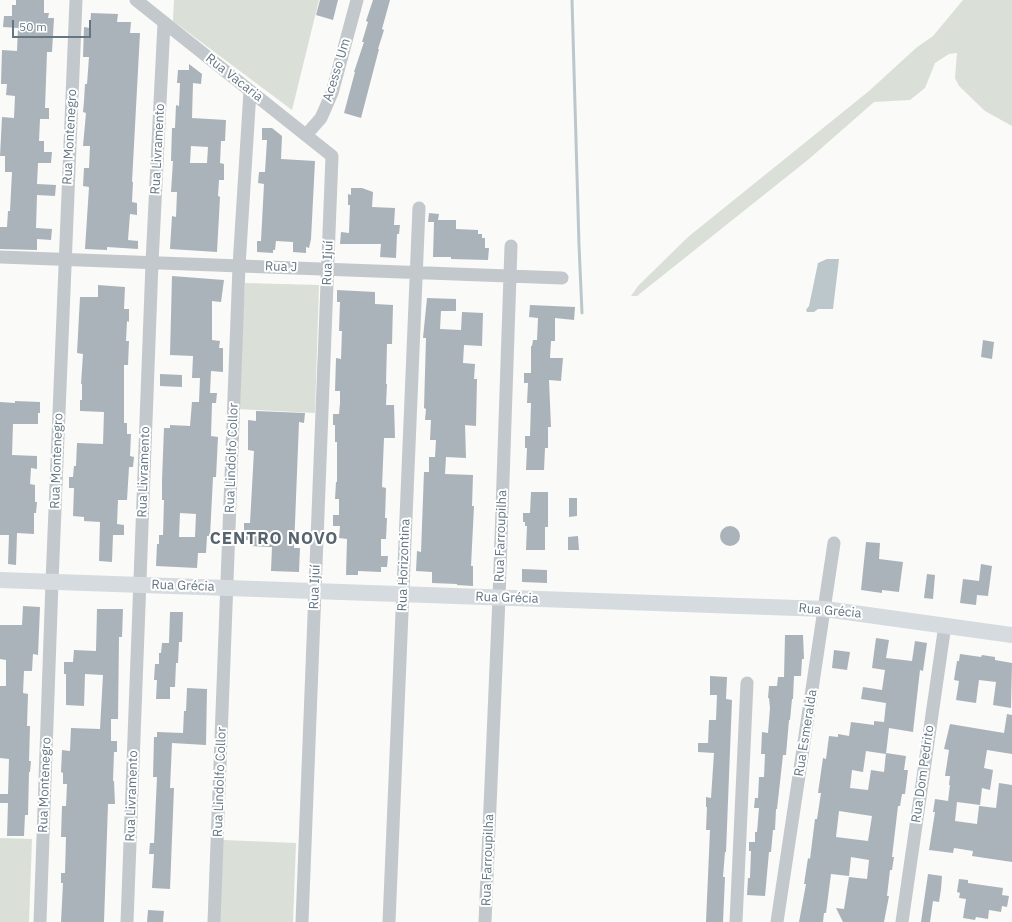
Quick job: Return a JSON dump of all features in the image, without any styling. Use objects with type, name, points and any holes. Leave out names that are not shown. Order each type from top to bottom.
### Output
[{"type":"main road","name":"Rua Grécia","points":[[0,580],[824,609],[1012,635]]},
{"type":"street","name":"Rua Montenegro","points":[[40,922],[52,582],[76,0]]},
{"type":"street","name":"Rua Vacaria","points":[[136,0],[332,156]]},
{"type":"street","name":"Acesso Um","points":[[306,135],[321,118],[332,93],[357,0]]},
{"type":"street","name":"Rua Livramento","points":[[127,922],[152,262],[164,23]]},
{"type":"street","name":"Rua Lindolfo Collor","points":[[214,922],[239,266],[250,91]]},
{"type":"street","name":"Rua Ijuí","points":[[302,922],[332,156]]},
{"type":"street","name":"Rua Horizontina","points":[[389,922],[415,273],[419,208]]},
{"type":"street","name":"Rua Farroupilha","points":[[485,922],[499,598],[511,246]]},
{"type":"street","name":"Rua J","points":[[0,257],[562,278]]},
{"type":"street","name":"Rua Esmeralda","points":[[777,922],[834,543]]},
{"type":"street","name":"Rua Dom Pedrito","points":[[902,922],[945,625]]},
{"type":"street","points":[[736,922],[747,683]]},
{"type":"shaded area","points":[[174,0],[319,0],[292,110],[173,21]]},
{"type":"shaded area","points":[[963,0],[1012,0],[1012,126],[985,111],[959,86],[955,78],[957,53],[949,54],[935,63],[925,88],[910,100],[874,102],[809,159],[637,296],[631,296],[638,286],[688,237],[869,91],[916,48],[933,36]]},
{"type":"shaded area","points":[[827,259],[839,259],[833,309],[818,309],[814,312],[807,312],[806,310],[809,306],[818,263]]},
{"type":"shaded area","points":[[245,283],[319,285],[315,413],[237,409]]},
{"type":"shaded area","points":[[0,838],[32,839],[29,922],[0,922]]},
{"type":"shaded area","points":[[223,840],[296,843],[293,922],[219,922]]},
{"type":"building","points":[[16,0],[44,0],[44,13],[49,13],[48,18],[54,18],[52,52],[47,52],[45,108],[49,108],[49,119],[40,119],[39,141],[44,141],[44,152],[52,152],[51,163],[38,163],[37,184],[56,185],[55,196],[37,195],[36,228],[52,229],[51,240],[37,239],[37,250],[0,249],[0,227],[7,227],[8,211],[10,211],[12,172],[5,172],[5,156],[0,156],[2,117],[14,118],[15,96],[6,95],[7,84],[1,84],[2,50],[17,51],[18,28],[3,27],[4,16],[12,16],[12,5],[16,5]]},
{"type":"building","points":[[320,0],[338,0],[333,20],[316,15]]},
{"type":"building","points":[[373,0],[390,0],[382,29],[384,30],[361,118],[344,113],[354,72],[364,42],[362,42],[368,22],[366,21]]},
{"type":"building","points":[[91,13],[118,14],[117,22],[131,22],[130,33],[140,33],[132,182],[132,202],[137,203],[137,215],[130,214],[128,240],[138,241],[138,249],[107,247],[107,250],[85,249],[89,187],[83,186],[84,168],[89,168],[90,146],[83,146],[86,113],[83,112],[89,57],[83,57],[84,27],[90,28]]},
{"type":"building","points":[[189,64],[202,74],[201,84],[193,83],[192,118],[226,120],[225,141],[221,141],[220,163],[224,164],[224,180],[219,180],[218,196],[220,197],[217,252],[170,249],[172,216],[176,217],[177,192],[171,192],[173,161],[171,161],[172,128],[175,128],[176,105],[179,106],[180,83],[177,83],[178,70],[189,70]],"holes":[[[191,146],[208,147],[207,163],[190,163]]]},
{"type":"building","points":[[262,128],[272,128],[282,136],[281,159],[315,161],[311,239],[309,248],[306,247],[306,253],[293,252],[293,242],[276,241],[275,250],[273,250],[273,253],[257,252],[257,241],[261,241],[264,184],[258,183],[259,172],[265,172],[267,140],[262,140]]},
{"type":"building","points":[[351,188],[362,188],[373,192],[372,207],[395,208],[394,225],[400,225],[399,234],[397,234],[396,258],[380,257],[381,244],[340,244],[341,232],[349,233],[350,205],[348,205],[348,194],[351,195]]},
{"type":"building","points":[[429,213],[439,214],[438,220],[456,220],[456,229],[478,230],[478,234],[482,234],[482,238],[485,238],[485,248],[489,248],[488,260],[433,257],[434,222],[428,222]]},
{"type":"building","points":[[172,276],[224,280],[221,302],[212,301],[212,340],[220,341],[219,348],[223,348],[223,372],[211,371],[210,393],[217,393],[216,403],[212,403],[211,436],[218,437],[216,477],[213,477],[210,536],[207,536],[206,553],[198,553],[197,568],[156,566],[159,535],[163,535],[164,500],[162,500],[162,480],[164,428],[170,428],[170,425],[190,426],[192,402],[199,402],[200,378],[192,378],[193,356],[170,355]],"holes":[[[180,513],[196,514],[195,537],[179,537]]]},
{"type":"building","points":[[98,285],[125,287],[124,309],[129,309],[129,322],[127,321],[126,341],[129,341],[128,365],[124,365],[124,423],[127,423],[127,434],[131,434],[130,456],[134,457],[133,467],[129,467],[127,500],[118,500],[117,524],[124,525],[124,535],[113,535],[112,562],[99,561],[100,522],[84,521],[84,517],[73,516],[74,488],[69,488],[69,477],[73,477],[74,466],[76,466],[77,443],[103,444],[104,412],[80,411],[80,400],[82,400],[81,384],[83,354],[77,353],[80,297],[98,297]]},
{"type":"building","points":[[337,290],[375,292],[375,304],[393,305],[392,344],[387,344],[386,405],[394,405],[395,438],[384,438],[382,487],[386,488],[385,518],[387,518],[386,539],[381,539],[381,556],[388,556],[387,567],[381,567],[381,572],[358,571],[358,575],[346,575],[347,539],[339,538],[340,526],[333,526],[333,515],[339,515],[339,499],[335,499],[337,482],[337,442],[335,442],[335,425],[333,425],[333,414],[339,414],[340,403],[340,391],[335,391],[336,358],[341,359],[342,331],[339,331],[340,302],[337,302]]},
{"type":"building","points":[[427,298],[456,299],[456,311],[441,311],[440,329],[461,330],[462,312],[483,313],[482,346],[464,345],[463,363],[475,364],[474,379],[477,379],[476,426],[465,425],[466,458],[446,457],[445,474],[473,475],[472,506],[474,506],[471,566],[473,566],[473,586],[432,583],[432,572],[416,571],[417,551],[421,552],[424,472],[429,472],[429,457],[435,457],[436,440],[430,440],[431,420],[425,420],[426,409],[424,408],[426,338],[423,338]]},
{"type":"building","points":[[530,305],[575,307],[574,320],[555,318],[555,341],[551,341],[550,358],[563,358],[561,381],[549,380],[551,427],[548,427],[548,448],[545,448],[544,470],[526,470],[527,448],[525,448],[525,436],[530,436],[531,403],[527,403],[528,383],[524,383],[524,373],[531,373],[531,346],[533,340],[537,340],[538,318],[529,317]]},
{"type":"building","points":[[983,340],[994,342],[992,359],[981,357]]},
{"type":"building","points":[[160,374],[182,375],[182,387],[160,386]]},
{"type":"building","points":[[15,401],[40,402],[38,424],[13,424],[12,455],[37,456],[37,469],[31,468],[30,484],[35,485],[35,502],[37,502],[36,513],[34,513],[34,534],[17,533],[16,565],[8,564],[9,535],[0,535],[0,402],[15,403]]},
{"type":"building","points":[[256,411],[305,413],[304,423],[299,422],[294,548],[300,548],[299,572],[271,571],[272,547],[250,546],[250,540],[244,540],[244,523],[250,523],[254,451],[248,450],[248,420],[256,421]]},
{"type":"building","points":[[531,492],[548,492],[548,527],[545,527],[545,550],[526,550],[527,526],[525,526],[525,522],[523,522],[523,513],[530,513]]},
{"type":"building","points":[[569,498],[577,498],[577,516],[569,517]]},
{"type":"building","points":[[730,526],[737,529],[740,536],[737,543],[730,546],[723,543],[720,536],[723,529]]},
{"type":"building","points":[[578,536],[579,550],[568,550],[568,537]]},
{"type":"building","points":[[866,542],[880,543],[879,559],[903,562],[899,592],[882,590],[882,593],[861,590]]},
{"type":"building","points":[[981,564],[992,566],[988,596],[977,595],[976,605],[960,603],[963,579],[979,581]]},
{"type":"building","points":[[522,569],[547,570],[547,583],[522,582]]},
{"type":"building","points":[[927,574],[935,575],[933,599],[924,598]]},
{"type":"building","points":[[23,606],[40,607],[38,655],[33,654],[32,671],[24,671],[23,693],[28,694],[27,726],[30,726],[29,761],[31,761],[29,772],[28,815],[25,815],[24,836],[7,836],[8,803],[0,803],[0,794],[8,794],[9,759],[0,758],[0,686],[6,686],[6,660],[0,659],[0,625],[22,625]]},
{"type":"building","points":[[97,609],[123,609],[122,637],[119,637],[118,719],[111,719],[111,741],[117,741],[117,752],[114,752],[113,781],[115,804],[108,804],[104,922],[61,922],[63,883],[61,883],[61,873],[65,873],[66,837],[61,837],[62,806],[66,806],[67,784],[63,784],[63,773],[61,772],[62,750],[70,751],[71,728],[100,729],[103,675],[85,674],[84,706],[66,705],[66,674],[64,674],[64,662],[73,662],[74,650],[96,651]]},
{"type":"building","points":[[170,612],[183,612],[182,642],[179,642],[175,687],[170,687],[170,699],[156,699],[157,680],[154,680],[155,664],[159,664],[159,653],[161,653],[162,643],[169,643]]},
{"type":"building","points":[[785,635],[803,635],[804,659],[802,659],[801,676],[794,676],[793,699],[789,720],[786,755],[783,755],[776,809],[775,830],[773,830],[771,852],[769,852],[765,896],[747,895],[748,878],[750,878],[751,851],[749,851],[749,842],[755,842],[759,808],[754,808],[755,798],[758,798],[759,777],[764,777],[765,754],[761,754],[762,732],[768,733],[770,708],[768,698],[769,686],[777,686],[778,677],[784,677]]},
{"type":"building","points":[[876,638],[889,640],[886,658],[912,661],[915,641],[927,643],[923,671],[920,670],[913,732],[889,728],[886,753],[906,756],[904,770],[908,770],[905,794],[902,794],[900,806],[898,806],[892,857],[894,857],[892,870],[890,870],[887,896],[889,896],[884,922],[843,922],[836,908],[844,909],[849,877],[867,879],[869,860],[851,857],[849,876],[831,874],[826,913],[824,913],[823,922],[799,922],[806,884],[804,884],[808,858],[810,859],[815,819],[817,819],[821,793],[818,793],[823,758],[826,759],[829,736],[838,737],[838,734],[849,736],[851,722],[874,725],[874,721],[884,722],[886,703],[861,699],[863,687],[882,690],[885,670],[872,668]],"holes":[[[866,751],[886,754],[884,772],[871,770],[868,790],[850,788],[852,770],[863,772]],[[839,811],[872,816],[868,841],[836,837]]]},
{"type":"building","points":[[834,650],[850,652],[847,670],[832,668]]},
{"type":"building","points":[[960,654],[995,657],[995,660],[1012,663],[1011,708],[993,705],[996,682],[979,680],[976,703],[956,700],[959,681],[954,680],[957,661],[959,661]]},
{"type":"building","points":[[710,676],[727,677],[726,699],[732,700],[726,852],[723,877],[725,877],[723,922],[706,922],[710,830],[706,830],[706,797],[711,798],[714,753],[698,752],[698,743],[708,743],[709,720],[716,720],[717,695],[710,695]]},
{"type":"building","points":[[187,688],[207,689],[206,745],[172,743],[170,788],[174,788],[170,889],[152,888],[154,854],[149,854],[150,843],[154,843],[157,777],[153,777],[154,737],[157,737],[157,732],[183,733]]},
{"type":"building","points":[[1007,714],[1012,715],[1012,754],[987,750],[984,768],[993,770],[990,790],[982,788],[980,805],[957,802],[955,821],[977,824],[979,806],[996,808],[999,783],[1012,785],[1012,862],[972,856],[973,851],[954,848],[953,853],[929,850],[935,812],[933,812],[935,799],[948,801],[950,776],[945,776],[949,750],[944,749],[950,724],[1004,733]]},
{"type":"building","points":[[928,874],[942,876],[941,889],[939,902],[933,901],[930,922],[921,922]]},
{"type":"building","points":[[959,879],[968,880],[968,883],[1003,888],[1002,895],[1009,896],[1007,907],[1002,906],[1001,912],[989,910],[988,919],[976,917],[975,920],[963,918],[966,899],[959,898],[960,893],[957,892]]},
{"type":"building","points":[[148,910],[164,911],[163,922],[147,922]]},
{"type":"waterway","points":[[572,0],[582,313]]},
{"type":"district","name":"CENTRO NOVO","points":[[274,539]]}]
